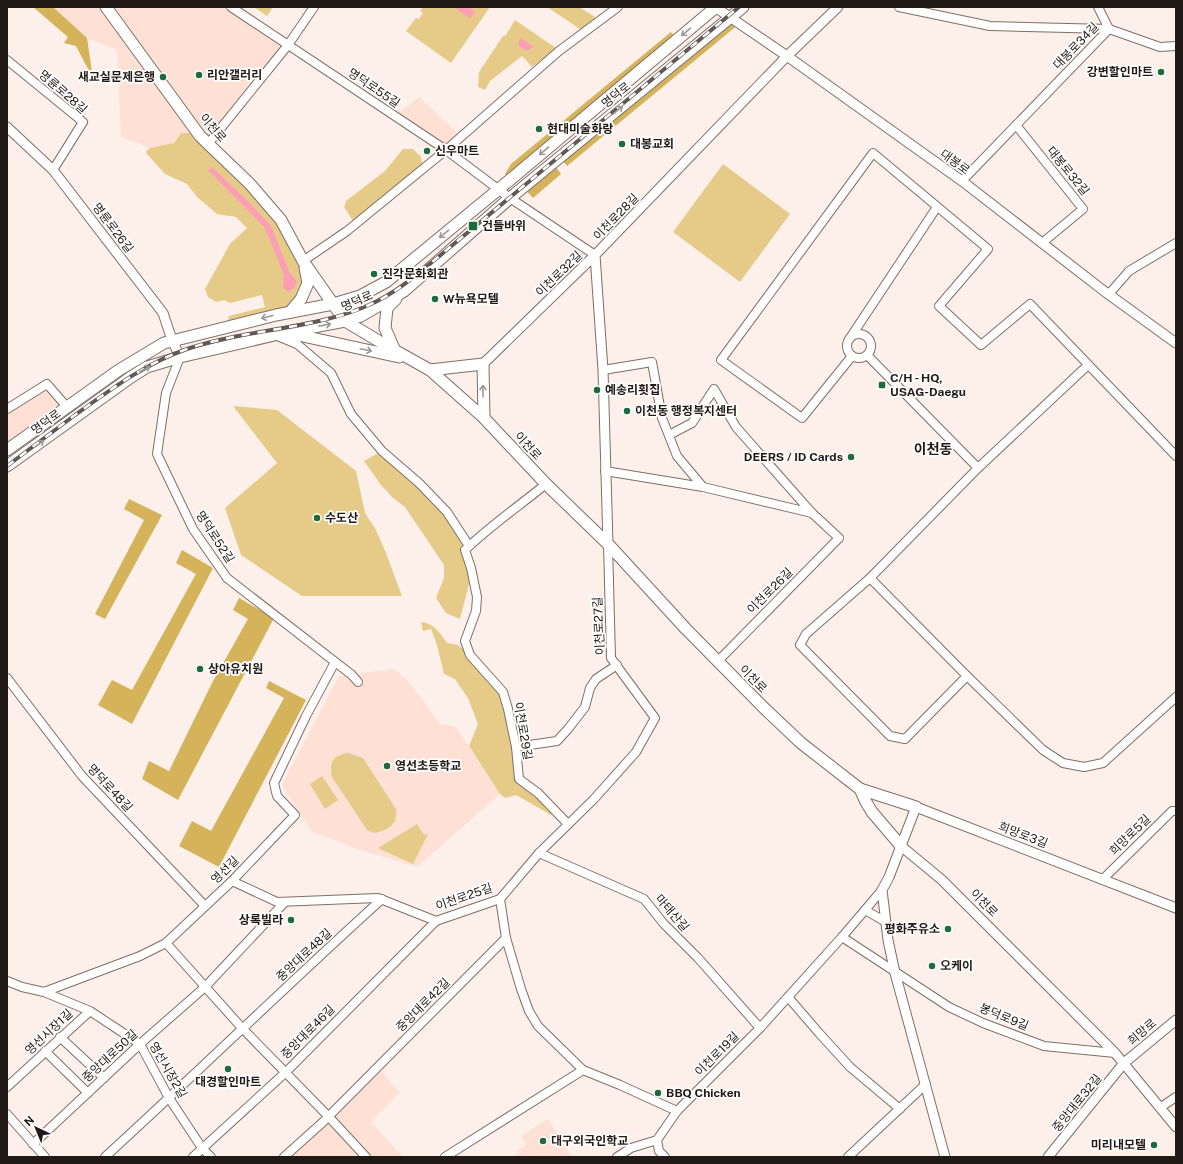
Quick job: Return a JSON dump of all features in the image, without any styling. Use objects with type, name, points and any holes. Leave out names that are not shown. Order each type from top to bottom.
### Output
[{"type":"main road","name":"이천로","points":[[106,7],[200,136],[250,184],[281,220],[304,261],[345,321],[430,370],[484,418],[546,484],[608,544],[718,661],[800,743],[860,789],[872,812],[901,846]]},
{"type":"main road","name":"명덕로","points":[[7,450],[118,370],[164,342],[290,312],[333,304],[360,296],[386,282],[716,7]]},
{"type":"main road","name":"명덕로","points":[[7,466],[147,368],[180,357],[287,332],[345,321],[361,316],[404,291],[510,198],[743,7]]},
{"type":"main road","points":[[290,312],[301,299],[308,283],[304,261]]},
{"type":"main road","points":[[395,351],[385,328],[387,308],[404,291]]},
{"type":"main road","points":[[287,332],[414,360]]},
{"type":"main road","points":[[430,370],[483,364],[484,418]]},
{"type":"main road","name":"희망로3길","points":[[860,789],[916,807]]},
{"type":"street","name":"명덕로55길","points":[[231,7],[446,150],[510,198]]},
{"type":"street","points":[[208,144],[288,45],[314,7]]},
{"type":"street","points":[[304,261],[347,231],[446,150],[563,48],[618,7]]},
{"type":"street","name":"대봉로","points":[[716,7],[962,181],[1109,294],[1176,343]]},
{"type":"street","name":"이천로28길","points":[[608,544],[604,370],[596,255],[787,56],[838,7]]},
{"type":"street","name":"대봉로34길","points":[[899,7],[990,26],[1109,29]]},
{"type":"street","points":[[1098,7],[1109,29],[1160,47],[1176,46]]},
{"type":"street","name":"대봉로34길","points":[[962,181],[1109,29]]},
{"type":"street","name":"명륜로28길","points":[[7,60],[83,122],[54,170]]},
{"type":"street","name":"대봉로32길","points":[[1016,125],[1083,209],[1042,243]]},
{"type":"street","name":"명륜로26길","points":[[7,127],[54,170],[163,313],[172,340],[180,357]]},
{"type":"street","points":[[852,356],[802,418],[720,360],[873,153],[988,248],[939,306],[981,345],[1030,304],[1176,456]]},
{"type":"street","name":"이천로32길","points":[[483,364],[596,255],[510,198]]},
{"type":"street","points":[[850,338],[860,334],[867,338],[871,345],[871,349],[867,355],[860,358],[852,356],[847,350],[846,346],[850,338],[937,207]]},
{"type":"street","points":[[1109,294],[1129,271],[1176,243]]},
{"type":"street","points":[[275,335],[297,344],[331,373],[351,414],[382,451],[420,483],[447,512],[469,546],[546,484]]},
{"type":"street","points":[[867,355],[978,468]]},
{"type":"street","name":"명덕로52길","points":[[180,357],[166,393],[157,454],[193,529],[227,578],[352,675],[358,682]]},
{"type":"street","points":[[604,370],[652,362],[662,418],[677,456],[703,487]]},
{"type":"street","points":[[967,676],[905,739],[890,736],[800,645],[806,634],[870,578],[978,468],[1088,365]]},
{"type":"street","points":[[7,409],[47,384],[67,407]]},
{"type":"street","points":[[669,435],[692,423],[714,389],[736,427],[812,512]]},
{"type":"street","points":[[606,471],[703,487],[812,512]]},
{"type":"street","name":"이천로26길","points":[[718,661],[839,538],[812,512]]},
{"type":"street","name":"이천로27길","points":[[608,544],[611,658],[655,718]]},
{"type":"street","name":"이천로29길","points":[[469,546],[465,550],[471,568],[477,596],[476,611],[465,641],[470,655],[503,692],[516,747],[519,779],[538,793],[568,824]]},
{"type":"street","points":[[870,578],[1043,750],[1063,763],[1084,768],[1103,763],[1176,697]]},
{"type":"street","name":"영선길","points":[[44,992],[140,956],[166,943],[232,881],[295,815],[277,796],[274,783],[306,716],[335,662]]},
{"type":"street","points":[[516,747],[557,741],[585,707],[590,688],[596,679],[617,665]]},
{"type":"street","name":"명덕로48길","points":[[7,678],[82,776],[205,906]]},
{"type":"street","name":"이천로25길","points":[[232,881],[277,902],[378,898],[436,921],[500,899],[539,853],[594,799],[636,752],[655,718]]},
{"type":"street","points":[[916,807],[882,890],[888,940],[895,973],[945,1157]]},
{"type":"street","name":"희망로3길","points":[[916,807],[1176,908]]},
{"type":"street","name":"희망로5길","points":[[1102,880],[1172,811],[1176,811]]},
{"type":"street","name":"이천로","points":[[901,846],[942,880],[1115,1053],[1176,1126]]},
{"type":"street","name":"마태산길","points":[[539,853],[644,899],[664,924],[698,958],[760,1028]]},
{"type":"street","name":"이천로19길","points":[[657,1140],[677,1111],[760,1028],[882,890]]},
{"type":"street","name":"중앙대로48길","points":[[105,1157],[382,899]]},
{"type":"street","points":[[500,899],[506,938],[521,989],[529,1011],[538,1026],[583,1070],[620,1084],[677,1111]]},
{"type":"street","name":"중앙대로50길","points":[[33,1144],[140,1044],[205,987],[285,902]]},
{"type":"street","points":[[865,910],[886,922]]},
{"type":"street","name":"중앙대로46길","points":[[193,1157],[286,1072],[436,921]]},
{"type":"street","points":[[842,937],[895,973]]},
{"type":"street","name":"중앙대로42길","points":[[284,1157],[328,1116],[506,938]]},
{"type":"street","points":[[166,943],[242,1028],[286,1072],[366,1157]]},
{"type":"street","name":"봉덕로9길","points":[[895,973],[949,1007],[983,1023],[1044,1046],[1115,1053]]},
{"type":"street","points":[[7,981],[22,987],[44,992]]},
{"type":"street","name":"영선시장2길","points":[[44,992],[90,1011],[140,1044],[169,1098],[202,1148],[211,1157]]},
{"type":"street","points":[[788,997],[850,1067],[900,1109]]},
{"type":"street","name":"영선시장1길","points":[[7,1087],[90,1011]]},
{"type":"street","name":"희망로","points":[[1124,1063],[1176,1020]]},
{"type":"street","points":[[60,1037],[104,1078]]},
{"type":"street","points":[[46,1051],[88,1093]]},
{"type":"street","name":"중앙대로32길","points":[[1048,1157],[1124,1063]]},
{"type":"street","points":[[445,1157],[583,1070]]},
{"type":"street","points":[[848,1157],[926,1084]]},
{"type":"street","points":[[1161,1107],[1176,1097]]},
{"type":"street","points":[[7,1114],[45,1157]]},
{"type":"street","points":[[617,1157],[631,1148],[657,1140],[659,1151],[665,1157]]},
{"type":"shaded area","points":[[33,7],[53,7],[87,38],[92,72],[88,69],[76,46],[64,43],[68,37]]},
{"type":"shaded area","points":[[53,7],[230,7],[288,45],[208,144],[181,133],[171,144],[150,148],[121,137],[117,50],[87,38]]},
{"type":"shaded area","points":[[254,7],[273,7],[267,16]]},
{"type":"shaded area","points":[[423,7],[490,7],[451,63],[406,31],[416,18],[419,19],[423,13],[420,11]]},
{"type":"shaded area","points":[[454,7],[468,7],[475,12],[470,19]]},
{"type":"shaded area","points":[[547,7],[579,7],[595,17],[583,31]]},
{"type":"shaded area","points":[[730,18],[739,24],[567,166],[560,157]]},
{"type":"shaded area","points":[[515,20],[556,48],[532,67],[522,56],[490,81],[485,90],[478,87],[479,72]]},
{"type":"shaded area","points":[[671,32],[677,40],[510,180],[505,174],[511,164]]},
{"type":"shaded area","points":[[521,38],[534,47],[526,51],[520,47],[518,43]]},
{"type":"shaded area","points":[[419,97],[461,136],[446,150],[395,116]]},
{"type":"shaded area","points":[[181,133],[198,133],[281,220],[308,283],[290,312],[226,327],[229,316],[265,307],[262,295],[230,303],[225,300],[216,302],[208,297],[205,289],[230,244],[247,228],[236,217],[217,214],[197,197],[187,184],[165,174],[147,154],[146,151],[150,148],[174,143]]},
{"type":"shaded area","points":[[403,149],[413,149],[421,157],[423,168],[355,224],[344,207],[346,201],[385,171]]},
{"type":"shaded area","points":[[553,163],[561,174],[533,198],[523,187]]},
{"type":"shaded area","points":[[723,164],[790,214],[740,282],[673,232]]},
{"type":"shaded area","points":[[212,167],[248,201],[271,226],[289,271],[297,282],[293,289],[289,292],[283,288],[284,275],[265,228],[208,170]]},
{"type":"shaded area","points":[[47,384],[67,407],[7,450],[7,409]]},
{"type":"shaded area","points":[[233,406],[277,410],[356,471],[365,513],[376,530],[402,596],[302,596],[241,555],[225,508],[277,463]]},
{"type":"shaded area","points":[[382,451],[419,483],[469,546],[465,550],[472,572],[460,619],[446,613],[436,598],[444,578],[444,565],[405,507],[392,497],[381,485],[364,461]]},
{"type":"shaded area","points":[[129,499],[162,515],[105,619],[95,614],[144,520],[124,509]]},
{"type":"shaded area","points":[[182,550],[213,568],[132,724],[98,705],[112,680],[132,690],[196,574],[176,563]]},
{"type":"shaded area","points":[[239,598],[274,618],[178,800],[142,779],[149,761],[169,771],[212,683],[248,619],[233,610]]},
{"type":"shaded area","points":[[421,622],[433,627],[439,632],[447,643],[458,645],[470,655],[503,692],[519,779],[555,811],[551,815],[516,795],[505,798],[500,794],[469,746],[478,724],[468,698],[455,679],[444,674],[437,645],[431,629],[423,631]]},
{"type":"shaded area","name":"영선초등학교","points":[[394,669],[409,682],[440,724],[455,726],[500,794],[417,867],[357,849],[311,831],[282,785],[339,676]]},
{"type":"shaded area","points":[[269,681],[306,700],[219,867],[179,846],[192,821],[211,831],[284,698],[266,688]]},
{"type":"shaded area","points":[[348,753],[363,758],[396,809],[394,823],[384,830],[374,833],[367,830],[332,777],[331,767],[333,760],[339,755]]},
{"type":"shaded area","points":[[322,776],[338,800],[325,809],[310,784]]},
{"type":"shaded area","points":[[417,824],[424,835],[428,834],[413,864],[378,848]]},
{"type":"shaded area","points":[[378,1067],[400,1093],[371,1122],[403,1157],[283,1157]]},
{"type":"shaded area","name":"대구외국인학교","points":[[548,1119],[572,1157],[513,1157],[519,1153],[517,1150],[526,1145],[521,1136]]},
{"type":"railway","points":[[7,466],[115,387],[143,369],[172,355],[209,342],[325,320],[369,305],[389,294],[408,282],[739,7]]},
{"type":"place","name":"강변할인마트","points":[[1161,72]]},
{"type":"place","name":"리안갤러리","points":[[199,75]]},
{"type":"place","name":"새교실문제은행","points":[[163,77]]},
{"type":"place","name":"현대미술화랑","points":[[539,129]]},
{"type":"place","name":"대봉교회","points":[[622,144]]},
{"type":"place","name":"신우마트","points":[[427,151]]},
{"type":"place","name":"건들바위","points":[[473,226]]},
{"type":"place","name":"진각문화회관","points":[[374,274]]},
{"type":"place","name":"W뉴욕모텔","points":[[435,299]]},
{"type":"place","name":"C/H - HQ, USAG-Daegu","points":[[882,385]]},
{"type":"place","name":"예송리횟집","points":[[597,390]]},
{"type":"place","name":"이천동 행정복지센터","points":[[627,411]]},
{"type":"place","name":"DEERS / ID Cards","points":[[851,457]]},
{"type":"place","name":"수도산","points":[[317,518]]},
{"type":"place","name":"상아유치원","points":[[200,669]]},
{"type":"place","name":"영선초등학교","points":[[387,766]]},
{"type":"place","name":"상록빌라","points":[[291,920]]},
{"type":"place","name":"평화주유소","points":[[948,929]]},
{"type":"place","name":"오케이","points":[[932,966]]},
{"type":"place","name":"대경할인마트","points":[[228,1069]]},
{"type":"place","name":"BBQ Chicken","points":[[658,1093]]},
{"type":"place","name":"대구외국인학교","points":[[543,1141]]},
{"type":"place","name":"미리내모텔","points":[[1154,1145]]},
{"type":"district","name":"이천동","points":[[933,449]]}]
